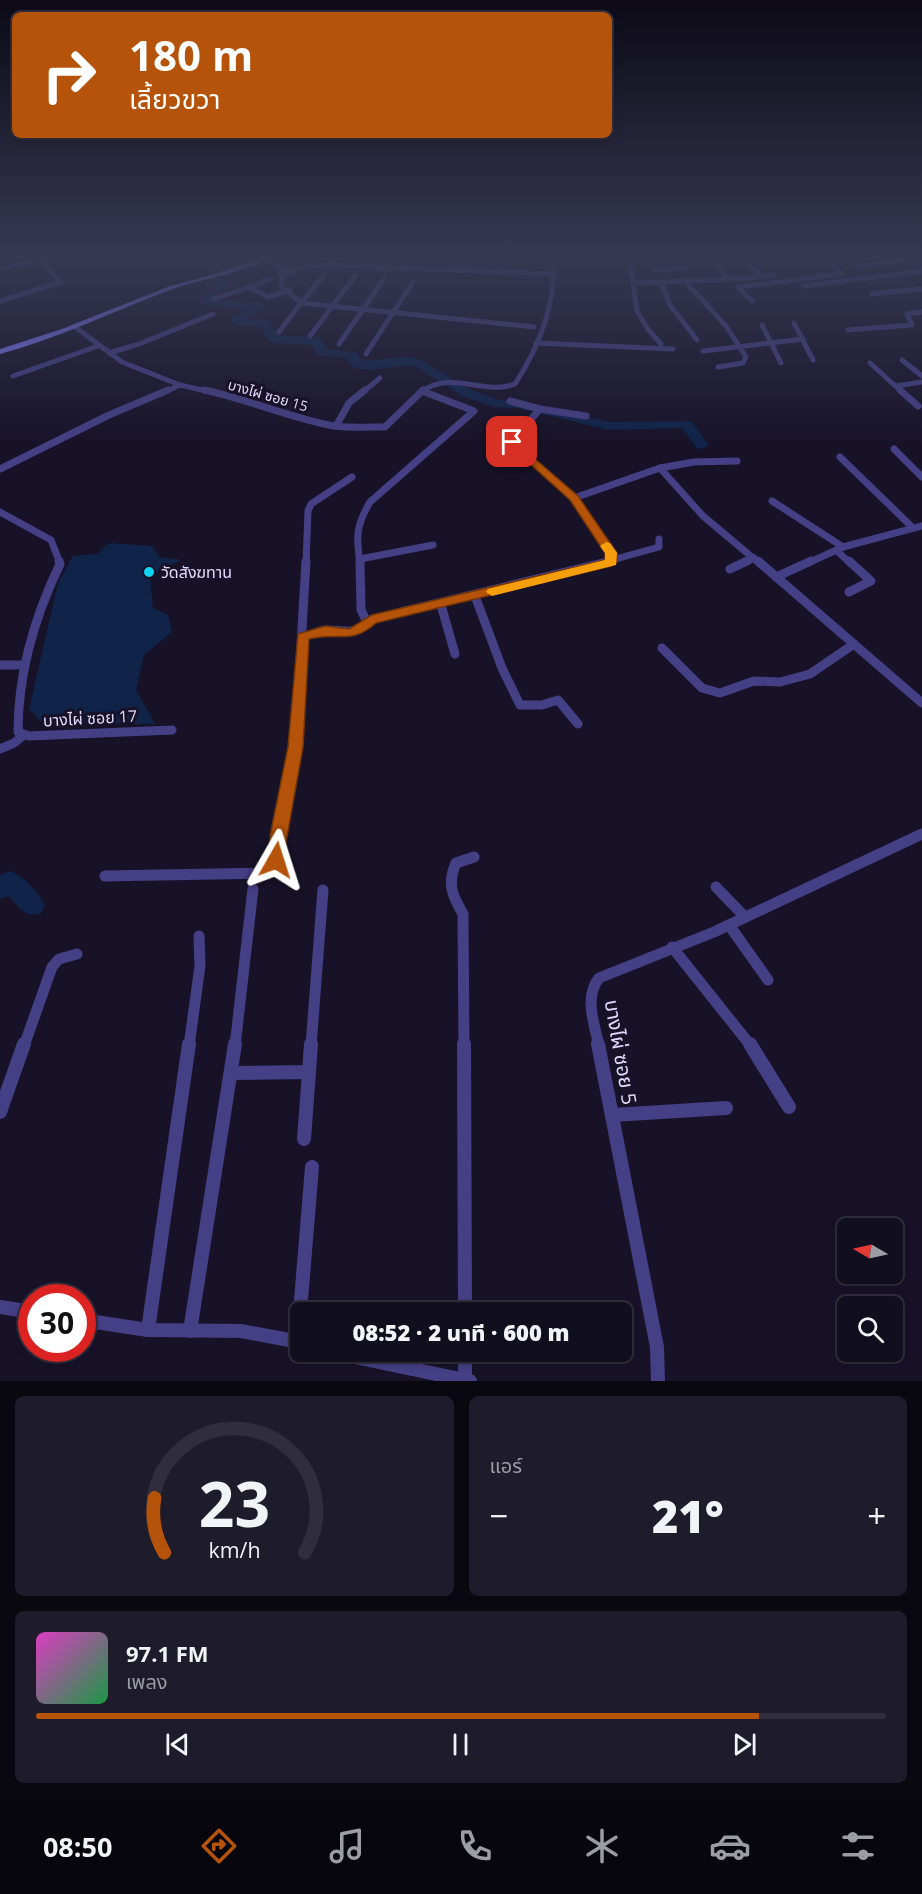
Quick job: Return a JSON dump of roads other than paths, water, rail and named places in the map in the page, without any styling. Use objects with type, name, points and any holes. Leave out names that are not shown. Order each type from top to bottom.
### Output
[{"type":"street","points":[[0,352],[96,318]]},
{"type":"street","points":[[109,353],[139,344],[202,318]]},
{"type":"street","points":[[279,332],[289,318]]},
{"type":"street","points":[[310,336],[323,318]]},
{"type":"street","points":[[339,345],[357,318]]},
{"type":"street","points":[[366,354],[389,318]]},
{"type":"street","points":[[448,318],[534,327]]},
{"type":"street","points":[[546,318],[536,343],[673,349]]},
{"type":"street","points":[[640,318],[661,344]]},
{"type":"street","points":[[680,318],[697,340]]},
{"type":"street","points":[[718,318],[740,345],[746,357],[745,362],[718,367]]},
{"type":"street","points":[[848,330],[912,325],[909,318]]},
{"type":"street","points":[[794,323],[813,360]]},
{"type":"street","points":[[762,326],[781,363]]},
{"type":"street","name":"บางไผ่ ซอย 15","points":[[75,327],[98,346],[129,366],[180,385],[237,397],[286,415],[336,426],[385,427],[422,391],[436,383],[454,382],[504,388],[513,386],[536,343]]},
{"type":"street","points":[[703,351],[802,339]]},
{"type":"street","points":[[13,376],[98,346]]},
{"type":"street","points":[[902,360],[922,376]]},
{"type":"street","points":[[870,363],[918,406]]},
{"type":"street","points":[[336,426],[349,402],[380,378]]},
{"type":"street","points":[[896,386],[922,382]]},
{"type":"street","points":[[0,469],[109,416],[180,385]]},
{"type":"street","points":[[367,622],[361,610],[360,559],[356,536],[361,517],[370,502],[474,413],[471,409],[422,391]]},
{"type":"street","points":[[510,401],[539,410],[586,416]]},
{"type":"street","points":[[539,410],[513,437],[512,442],[574,498],[611,553],[612,560]]},
{"type":"street","points":[[894,449],[922,477]]},
{"type":"street","points":[[840,457],[913,528]]},
{"type":"street","points":[[574,498],[660,468],[694,462],[737,461]]},
{"type":"street","points":[[660,468],[678,493],[725,537],[754,558],[922,702]]},
{"type":"street","points":[[105,876],[254,875],[266,873],[276,860],[278,836],[295,747],[303,637],[308,511],[311,504],[352,477]]},
{"type":"street","points":[[772,501],[840,549],[872,580],[849,592]]},
{"type":"street","name":"บางไผ่ ซอย 17","points":[[0,512],[51,540],[60,564],[42,599],[31,631],[23,665],[18,732],[29,736],[172,730]]},
{"type":"street","points":[[776,577],[840,549],[922,526]]},
{"type":"street","points":[[303,637],[325,630],[350,633],[361,629],[367,622],[608,564],[612,560],[658,546],[659,539]]},
{"type":"street","points":[[360,559],[433,545]]},
{"type":"street","points":[[730,569],[754,558]]},
{"type":"street","points":[[475,596],[502,668],[520,705],[542,705],[558,700],[578,724]]},
{"type":"street","points":[[441,605],[455,654]]},
{"type":"street","points":[[662,648],[702,688],[720,693],[754,681],[780,682],[810,674],[854,644]]},
{"type":"street","points":[[0,665],[23,665]]},
{"type":"street","points":[[0,749],[14,743],[24,735]]},
{"type":"street","name":"บางไผ่ ซอย 5","points":[[659,1379],[657,1347],[591,1006],[591,988],[598,978],[729,925],[922,834]]},
{"type":"street","points":[[465,1302],[463,914],[449,892],[450,876],[456,863],[474,857]]},
{"type":"street","points":[[716,887],[745,917]]},
{"type":"street","points":[[190,1330],[232,1073],[253,889]]},
{"type":"street","points":[[304,1138],[323,890]]},
{"type":"street","points":[[729,925],[768,980]]},
{"type":"street","points":[[148,1330],[200,966],[199,936]]},
{"type":"street","points":[[672,947],[748,1040],[789,1107]]},
{"type":"street","points":[[0,1112],[52,967],[59,959],[77,954]]},
{"type":"street","points":[[232,1073],[309,1072]]},
{"type":"street","points":[[613,1115],[726,1108]]},
{"type":"street","points":[[301,1302],[312,1167]]},
{"type":"street","points":[[0,1307],[18,1310]]},
{"type":"street","points":[[96,1322],[148,1330],[241,1331],[290,1339]]},
{"type":"street","points":[[379,1362],[470,1381]]},
{"type":"street","points":[[465,1362],[465,1380]]},
{"type":"water","points":[[109,543],[152,546],[159,557],[181,560],[150,576],[153,608],[168,615],[172,632],[144,655],[136,690],[155,724],[42,723],[29,709],[58,583],[73,556],[97,554]]},
{"type":"waterway","points":[[239,318],[236,320],[238,322],[264,323],[274,339],[315,341],[323,352],[350,355],[359,365],[372,366],[406,361],[419,363],[467,393],[494,403],[518,404],[609,426],[686,424],[702,445]]},
{"type":"waterway","points":[[0,889],[10,881],[33,906]]},
{"type":"place","name":"วัดสังฆทาน","points":[[149,572]]}]
